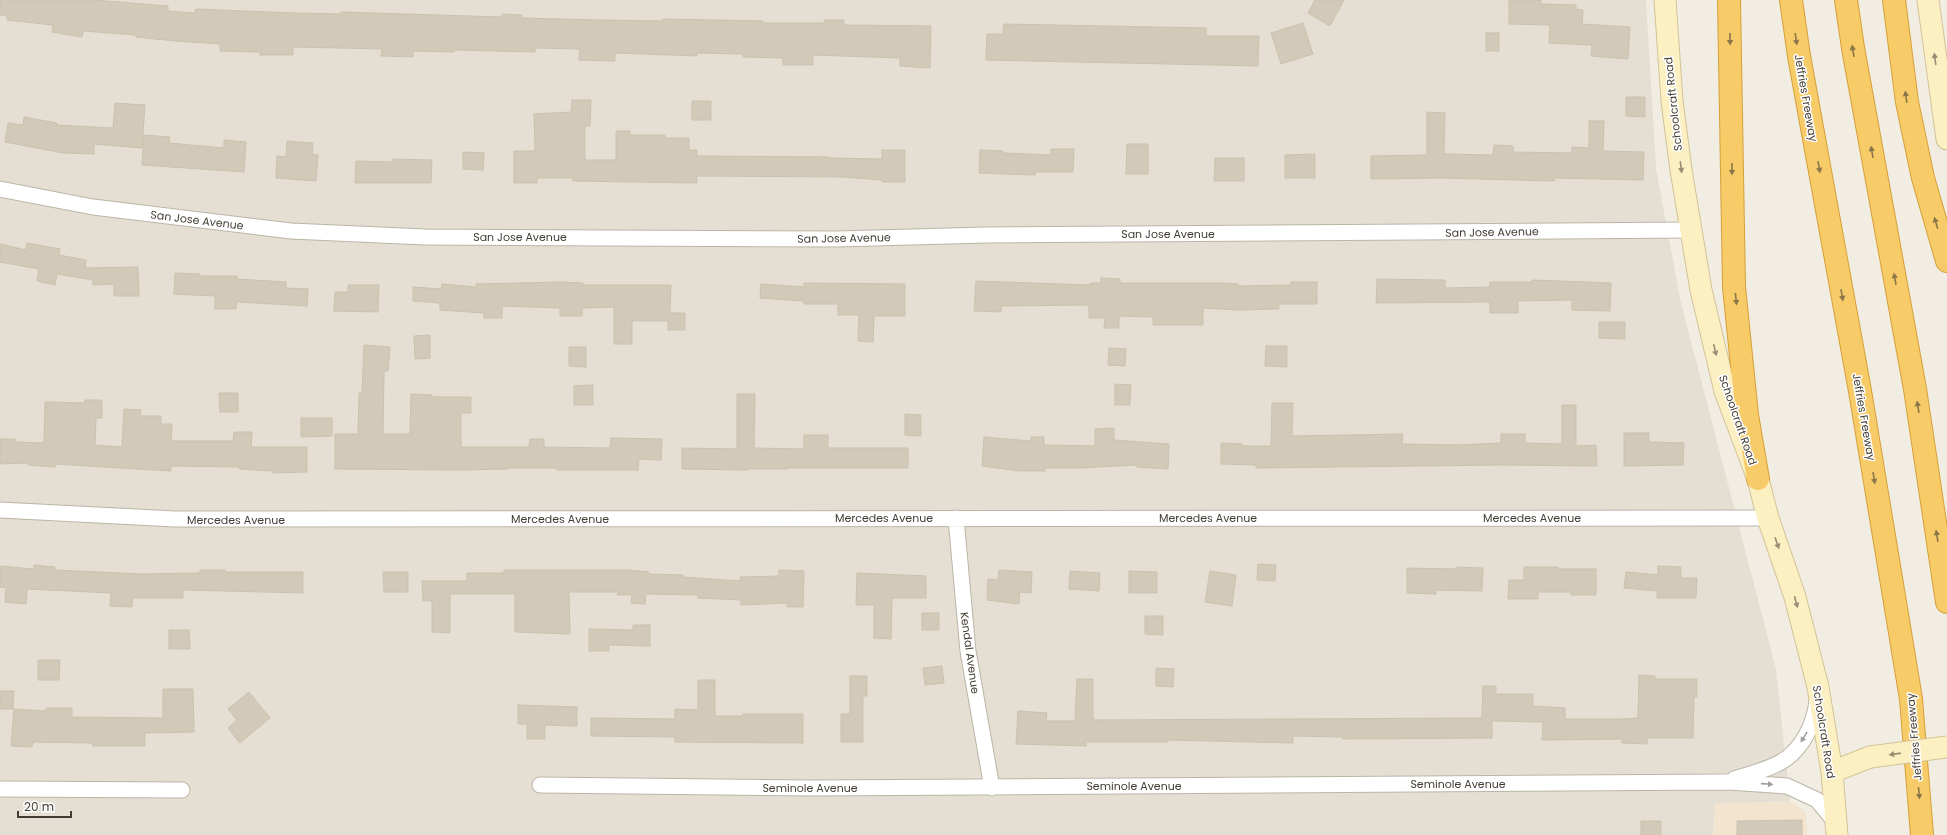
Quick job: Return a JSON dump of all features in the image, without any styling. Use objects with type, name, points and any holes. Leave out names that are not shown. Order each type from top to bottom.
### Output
[{"type":"highway","points":[[1729,0],[1734,287],[1747,415],[1758,479]]},
{"type":"highway","name":"Jeffries Freeway","points":[[1791,0],[1799,56],[1860,391],[1911,699],[1922,835]]},
{"type":"highway","points":[[1846,0],[1853,48],[1915,389],[1947,602]]},
{"type":"highway","points":[[1894,0],[1907,102],[1923,178],[1947,261]]},
{"type":"main road","name":"Schoolcraft Road","points":[[1665,0],[1672,101],[1701,290],[1725,390],[1758,479],[1768,518],[1795,597],[1818,687],[1832,772],[1837,829]]},
{"type":"main road","points":[[1928,0],[1947,139]]},
{"type":"main road","points":[[1832,772],[1870,757],[1947,747]]},
{"type":"street","name":"San Jose Avenue","points":[[0,189],[93,207],[291,231],[424,236],[837,239],[986,235],[1691,230]]},
{"type":"street","name":"Mercedes Avenue","points":[[0,510],[175,519],[1768,518]]},
{"type":"street","name":"Kendal Avenue","points":[[956,518],[968,651],[992,788]]},
{"type":"street","points":[[1728,782],[1781,762],[1794,752],[1805,737],[1812,722],[1816,706],[1818,687]]},
{"type":"street","name":"Seminole Avenue","points":[[540,785],[992,788],[1728,782],[1787,786],[1817,800],[1837,829]]},
{"type":"street","points":[[0,788],[182,790]]},
{"type":"shaded area","points":[[0,0],[1646,0],[1656,168],[1680,299],[1776,669],[1790,801],[1715,804],[1713,835],[0,835]]},
{"type":"shaded area","points":[[1790,801],[1806,812],[1807,835],[1713,835],[1715,804]]},
{"type":"building","points":[[0,0],[95,0],[168,6],[168,11],[195,13],[196,9],[294,13],[341,14],[341,12],[502,17],[502,14],[522,15],[522,18],[663,21],[663,19],[763,21],[762,23],[824,23],[825,20],[844,20],[844,25],[931,26],[930,68],[900,66],[900,58],[813,55],[813,65],[783,65],[783,58],[743,57],[743,54],[697,53],[697,56],[615,53],[615,61],[579,60],[580,49],[535,48],[535,52],[455,50],[454,52],[413,51],[413,57],[381,56],[382,49],[293,47],[293,55],[260,55],[260,52],[220,51],[220,44],[175,41],[136,37],[136,35],[83,31],[82,37],[52,32],[53,25],[7,20],[7,16],[0,15]]},
{"type":"building","points":[[1315,0],[1344,0],[1330,26],[1308,13]]},
{"type":"building","points":[[1509,0],[1541,0],[1541,4],[1576,5],[1576,9],[1583,10],[1582,24],[1630,27],[1628,59],[1591,56],[1592,45],[1549,43],[1550,25],[1509,24]]},
{"type":"building","points":[[1303,23],[1313,54],[1281,64],[1271,33]]},
{"type":"building","points":[[1004,24],[1206,28],[1206,36],[1259,36],[1258,66],[986,60],[987,34],[1003,34]]},
{"type":"building","points":[[1486,33],[1499,33],[1499,51],[1486,51]]},
{"type":"building","points":[[1626,97],[1645,97],[1645,117],[1626,116]]},
{"type":"building","points":[[572,100],[591,100],[590,126],[585,126],[585,160],[616,160],[616,131],[630,131],[630,135],[665,135],[665,138],[689,138],[689,150],[697,150],[697,156],[882,159],[882,150],[905,150],[905,182],[882,182],[882,180],[842,177],[697,176],[697,183],[573,181],[573,178],[537,178],[537,183],[514,183],[514,151],[535,151],[534,114],[571,112]]},
{"type":"building","points":[[692,101],[711,101],[711,120],[692,120]]},
{"type":"building","points":[[115,103],[145,105],[142,148],[94,144],[94,154],[63,153],[5,142],[8,123],[23,125],[24,117],[57,123],[57,125],[113,128]]},
{"type":"building","points":[[1427,112],[1445,113],[1444,154],[1493,155],[1494,145],[1513,146],[1513,152],[1572,153],[1572,147],[1589,148],[1589,121],[1604,121],[1603,151],[1644,152],[1643,180],[1555,178],[1554,181],[1441,178],[1371,179],[1371,156],[1427,155]]},
{"type":"building","points":[[144,135],[170,137],[169,143],[224,148],[224,140],[246,142],[244,172],[142,165]]},
{"type":"building","points":[[287,141],[313,143],[312,154],[318,155],[316,181],[276,178],[277,156],[286,157]]},
{"type":"building","points":[[1127,144],[1148,144],[1148,174],[1126,174]]},
{"type":"building","points":[[1051,149],[1074,149],[1073,172],[1035,172],[1035,175],[979,173],[980,150],[1003,151],[1003,153],[1051,155]]},
{"type":"building","points":[[463,152],[484,153],[483,170],[463,169]]},
{"type":"building","points":[[1315,154],[1315,178],[1285,178],[1285,155]]},
{"type":"building","points":[[1215,158],[1244,158],[1244,181],[1214,181]]},
{"type":"building","points":[[393,159],[432,160],[431,183],[355,183],[356,161],[393,162]]},
{"type":"building","points":[[27,243],[60,249],[59,255],[86,260],[85,268],[138,267],[139,296],[114,296],[114,284],[93,285],[93,280],[57,274],[55,285],[37,281],[39,269],[0,262],[0,244],[26,250]]},
{"type":"building","points":[[175,273],[200,274],[200,276],[237,276],[237,279],[286,282],[286,288],[308,289],[307,306],[237,302],[236,309],[215,309],[215,296],[174,294]]},
{"type":"building","points":[[1101,278],[1120,279],[1120,283],[1224,283],[1238,284],[1238,286],[1291,285],[1291,282],[1317,282],[1317,304],[1279,304],[1279,309],[1237,310],[1203,308],[1203,325],[1153,325],[1153,317],[1119,316],[1119,328],[1104,328],[1105,318],[1089,318],[1089,305],[1001,306],[1001,312],[974,311],[976,281],[1089,285],[1090,283],[1101,283]]},
{"type":"building","points":[[1377,279],[1445,280],[1445,288],[1490,287],[1490,282],[1532,282],[1532,280],[1611,283],[1610,311],[1572,310],[1572,300],[1518,301],[1518,313],[1490,313],[1490,302],[1376,303]]},
{"type":"building","points":[[561,282],[583,283],[583,285],[671,285],[670,313],[685,313],[685,330],[668,330],[668,321],[632,321],[632,344],[614,344],[614,307],[582,308],[582,316],[560,316],[560,308],[502,306],[502,318],[484,318],[484,313],[440,310],[440,303],[413,301],[413,287],[441,289],[442,284],[476,287],[476,284]]},
{"type":"building","points":[[804,283],[905,284],[905,316],[874,316],[873,342],[858,341],[859,315],[838,315],[838,304],[804,304],[804,301],[760,298],[761,284],[804,287]]},
{"type":"building","points":[[348,285],[379,285],[378,312],[334,311],[335,292],[348,292]]},
{"type":"building","points":[[1599,322],[1625,322],[1625,339],[1599,338]]},
{"type":"building","points":[[430,335],[430,358],[415,359],[414,336]]},
{"type":"building","points":[[364,345],[390,347],[388,371],[384,371],[383,434],[410,434],[411,394],[432,395],[432,397],[471,397],[471,413],[461,413],[461,447],[529,447],[530,439],[544,439],[544,447],[610,448],[611,438],[662,439],[661,460],[639,459],[638,470],[557,470],[557,468],[462,470],[335,469],[335,434],[358,434],[359,393],[362,393]]},
{"type":"building","points":[[1266,346],[1287,346],[1287,367],[1265,366]]},
{"type":"building","points":[[569,347],[586,347],[586,367],[569,366]]},
{"type":"building","points":[[1109,348],[1126,349],[1125,366],[1108,365]]},
{"type":"building","points":[[1115,384],[1131,385],[1130,405],[1115,405]]},
{"type":"building","points":[[593,385],[593,405],[574,405],[574,386]]},
{"type":"building","points":[[219,393],[238,393],[238,412],[220,412]]},
{"type":"building","points":[[737,394],[755,394],[754,448],[804,449],[804,435],[828,435],[828,448],[908,448],[908,468],[787,468],[747,470],[682,469],[682,448],[737,449]]},
{"type":"building","points":[[85,400],[102,400],[102,418],[96,418],[95,445],[122,447],[124,409],[141,410],[140,416],[161,416],[161,424],[172,424],[171,441],[233,441],[234,432],[252,432],[251,447],[307,447],[307,472],[273,473],[273,471],[239,469],[239,467],[171,466],[171,471],[55,464],[55,467],[28,465],[29,463],[0,464],[0,439],[15,439],[15,442],[44,443],[45,402],[85,403]]},
{"type":"building","points":[[1272,403],[1293,403],[1292,436],[1403,434],[1402,444],[1458,445],[1501,443],[1501,434],[1525,434],[1525,443],[1562,444],[1562,405],[1576,405],[1576,446],[1596,445],[1597,466],[1501,465],[1256,468],[1256,465],[1221,464],[1221,443],[1242,444],[1242,446],[1271,446]]},
{"type":"building","points":[[905,414],[921,415],[921,436],[905,435]]},
{"type":"building","points":[[301,418],[332,418],[332,436],[301,437]]},
{"type":"building","points":[[1114,428],[1114,440],[1169,444],[1168,469],[1137,467],[1137,465],[1045,468],[1045,471],[1019,471],[982,466],[984,437],[1031,441],[1031,437],[1044,437],[1044,445],[1095,446],[1095,429]]},
{"type":"building","points":[[1624,433],[1649,433],[1649,442],[1684,443],[1683,465],[1624,466]]},
{"type":"building","points":[[1258,564],[1276,565],[1275,581],[1257,580]]},
{"type":"building","points":[[34,565],[55,567],[55,570],[142,574],[200,573],[200,570],[225,570],[225,572],[303,572],[303,593],[183,590],[183,598],[133,598],[132,607],[110,606],[111,593],[27,589],[26,604],[5,602],[6,588],[0,587],[0,566],[34,569]]},
{"type":"building","points":[[1658,566],[1681,567],[1681,578],[1697,578],[1696,598],[1657,598],[1657,591],[1624,588],[1626,572],[1658,575]]},
{"type":"building","points":[[1457,567],[1483,568],[1482,591],[1436,590],[1436,594],[1407,593],[1407,568],[1457,569]]},
{"type":"building","points":[[1524,567],[1596,569],[1596,595],[1571,595],[1571,592],[1538,592],[1538,599],[1508,599],[1509,580],[1524,580]]},
{"type":"building","points":[[504,570],[628,570],[649,572],[649,574],[683,575],[683,577],[740,581],[740,577],[779,576],[779,570],[804,571],[803,607],[787,607],[787,603],[741,605],[741,600],[698,598],[698,595],[646,594],[645,604],[631,603],[632,595],[617,595],[618,592],[569,592],[570,634],[515,632],[515,594],[450,594],[450,633],[432,632],[432,601],[423,601],[422,581],[467,581],[467,573],[504,573]]},
{"type":"building","points":[[999,570],[1032,572],[1031,593],[1020,592],[1019,604],[987,600],[988,579],[998,580]]},
{"type":"building","points":[[1070,571],[1100,573],[1099,591],[1069,589]]},
{"type":"building","points":[[1129,571],[1157,572],[1157,593],[1129,593]]},
{"type":"building","points":[[1210,571],[1236,575],[1232,606],[1205,602]]},
{"type":"building","points":[[383,572],[408,572],[408,592],[384,592]]},
{"type":"building","points":[[857,573],[926,576],[926,598],[892,598],[891,639],[874,638],[874,605],[856,605]]},
{"type":"building","points":[[922,613],[939,613],[939,630],[922,630]]},
{"type":"building","points":[[1145,616],[1163,616],[1163,635],[1145,634]]},
{"type":"building","points":[[633,625],[650,625],[650,646],[609,645],[609,651],[589,651],[589,629],[633,630]]},
{"type":"building","points":[[169,630],[189,630],[190,649],[169,649]]},
{"type":"building","points":[[38,660],[60,660],[59,680],[38,680]]},
{"type":"building","points":[[942,666],[944,683],[925,685],[923,668]]},
{"type":"building","points":[[1156,668],[1174,669],[1173,687],[1156,686]]},
{"type":"building","points":[[1639,675],[1655,676],[1655,679],[1697,679],[1697,697],[1694,697],[1693,738],[1647,738],[1647,744],[1622,743],[1622,739],[1542,740],[1543,722],[1492,721],[1492,738],[1343,739],[1343,737],[1293,736],[1293,743],[1168,740],[1168,742],[1086,742],[1086,746],[1016,744],[1018,711],[1047,713],[1046,721],[1075,721],[1077,679],[1093,679],[1093,720],[1482,718],[1483,686],[1496,686],[1496,694],[1533,694],[1533,706],[1565,708],[1565,719],[1623,719],[1638,718]]},
{"type":"building","points":[[850,676],[867,676],[867,696],[863,696],[863,742],[841,742],[841,714],[850,714]]},
{"type":"building","points":[[698,680],[715,680],[715,716],[743,716],[743,714],[803,714],[803,743],[675,742],[675,737],[591,736],[591,718],[675,719],[675,709],[698,710]]},
{"type":"building","points":[[163,689],[193,689],[194,732],[145,733],[145,746],[93,746],[92,743],[33,742],[32,747],[11,746],[14,709],[46,711],[46,708],[72,708],[72,717],[163,718]]},
{"type":"building","points":[[0,691],[14,691],[13,709],[0,709]]},
{"type":"building","points":[[249,692],[270,718],[240,743],[228,728],[237,720],[228,709]]},
{"type":"building","points":[[518,705],[577,707],[577,726],[545,725],[545,739],[527,739],[527,724],[518,724]]},
{"type":"building","points":[[1802,820],[1802,835],[1737,835],[1737,821]]},
{"type":"building","points":[[1641,821],[1661,821],[1661,835],[1641,835]]}]
